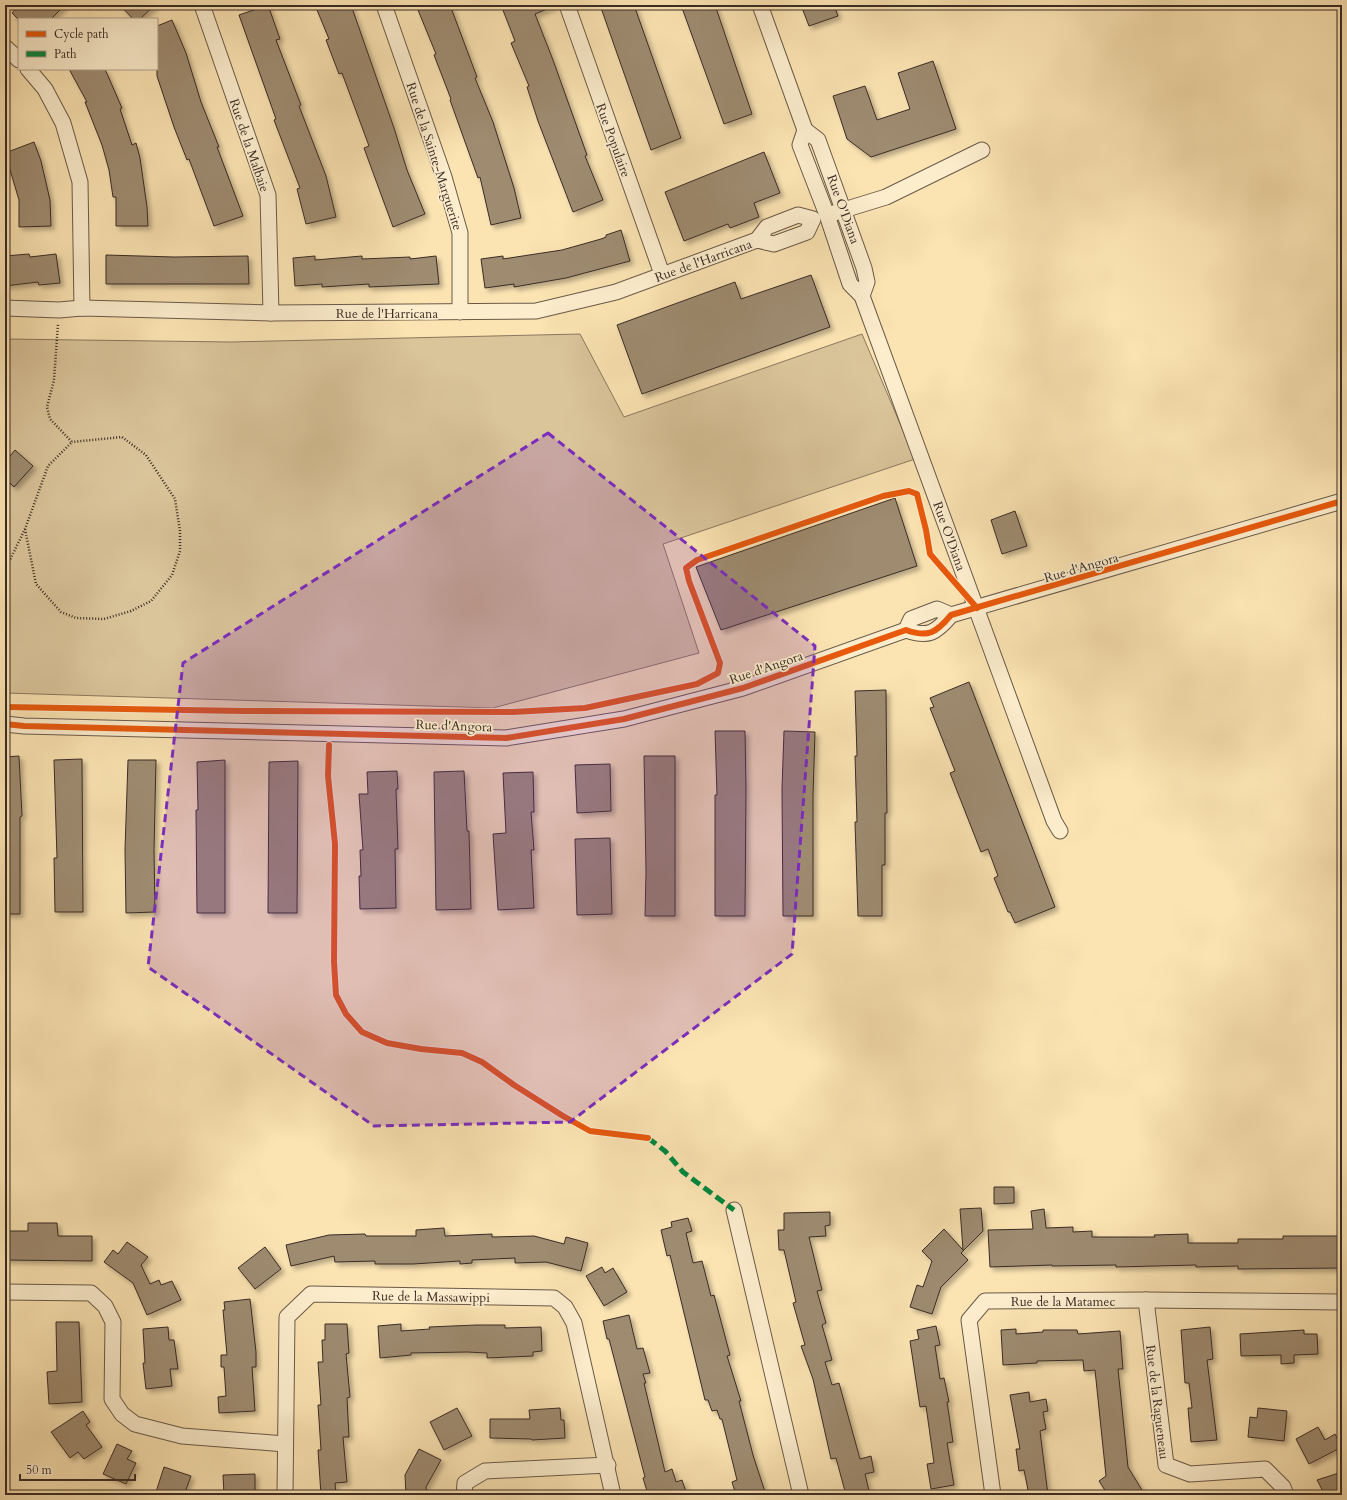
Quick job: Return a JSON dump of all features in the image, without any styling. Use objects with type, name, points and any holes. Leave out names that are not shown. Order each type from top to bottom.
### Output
[{"type":"street","name":"Rue de la Malbaie","points":[[202,5],[268,195],[271,313]]},
{"type":"street","name":"Rue de la Sainte-Marguerite","points":[[384,5],[444,177],[460,233],[460,312]]},
{"type":"street","name":"Rue Populaire","points":[[567,5],[662,274]]},
{"type":"street","name":"Rue O'Diana","points":[[760,5],[805,130],[818,140],[844,209],[868,282],[862,296]]},
{"type":"street","points":[[5,47],[18,59]]},
{"type":"street","points":[[29,70],[45,89],[63,123],[80,182],[82,308]]},
{"type":"street","name":"Rue O'Diana","points":[[805,130],[800,145],[820,217],[850,284],[862,296],[1057,826]]},
{"type":"street","points":[[820,217],[886,197],[982,150]]},
{"type":"street","name":"Rue de l'Harricana","points":[[5,308],[59,310],[82,308],[271,313],[536,311],[616,292],[757,240],[774,244],[807,232],[820,217]]},
{"type":"street","name":"Rue d'Angora","points":[[5,724],[24,726],[506,738],[624,719],[743,688],[906,630],[920,635],[940,628],[951,615],[1342,501]]},
{"type":"street","points":[[734,1210],[801,1495]]},
{"type":"street","points":[[5,1292],[91,1293],[106,1306],[113,1322],[112,1398],[122,1414],[135,1424],[182,1436],[285,1444]]},
{"type":"street","name":"Rue de la Massawippi","points":[[285,1495],[287,1317],[311,1294],[554,1298],[565,1307],[574,1323],[608,1465],[613,1495]]},
{"type":"street","name":"Rue de la Matamec","points":[[993,1495],[969,1320],[985,1301],[1146,1300],[1342,1302]]},
{"type":"street","name":"Rue de la Ragueneau","points":[[1146,1300],[1166,1465],[1190,1474],[1266,1469],[1283,1487],[1286,1495]]},
{"type":"street","points":[[464,1495],[466,1483],[485,1471],[608,1465]]},
{"type":"path","points":[[59,310],[54,380],[47,407],[50,419],[72,442]]},
{"type":"path","points":[[5,570],[25,529],[48,466],[72,442],[122,437],[146,455],[175,499],[180,531],[180,551],[172,575],[151,601],[131,611],[104,619],[76,618],[61,612],[36,584],[25,529]]},
{"type":"highlighted area","points":[[548,433],[815,646],[792,954],[570,1122],[374,1126],[148,967],[183,663]]},
{"type":"shaded area","points":[[580,334],[624,417],[862,334],[915,459],[663,544],[699,653],[493,708],[5,693],[5,339],[231,342]]},
{"type":"building","points":[[19,5],[65,5],[52,18],[18,19],[12,13]]},
{"type":"building","points":[[120,5],[155,5],[141,18],[132,18]]},
{"type":"building","points":[[268,5],[280,39],[276,40],[326,176],[336,217],[306,224],[297,189],[300,188],[274,120],[276,119],[239,15]]},
{"type":"building","points":[[315,5],[351,5],[407,170],[425,214],[393,227],[364,148],[369,146],[342,73],[339,74],[326,40],[329,39]]},
{"type":"building","points":[[432,5],[450,5],[477,77],[475,78],[493,122],[514,188],[521,218],[491,225],[480,177],[478,178],[434,55],[436,54],[418,10]]},
{"type":"building","points":[[501,5],[557,5],[535,14],[587,155],[585,156],[603,200],[573,212],[538,121],[527,87],[529,86],[511,43],[515,41]]},
{"type":"building","points":[[600,5],[634,5],[681,138],[651,150]]},
{"type":"building","points":[[681,5],[715,5],[752,114],[724,124]]},
{"type":"building","points":[[801,5],[834,5],[838,16],[809,26]]},
{"type":"building","points":[[172,20],[186,53],[201,102],[219,147],[217,147],[243,216],[214,226],[189,159],[187,160],[174,127],[157,76],[158,26]]},
{"type":"building","points":[[933,61],[956,129],[871,157],[847,139],[833,96],[865,86],[877,120],[910,109],[898,73]]},
{"type":"building","points":[[70,70],[105,70],[122,108],[120,109],[132,145],[136,143],[140,158],[147,207],[148,226],[116,226],[116,197],[113,197],[109,170],[102,145],[85,102],[87,102]]},
{"type":"building","points":[[34,142],[41,161],[50,200],[51,226],[19,227],[19,200],[5,153]]},
{"type":"building","points":[[764,152],[780,193],[754,203],[759,217],[730,228],[728,224],[684,241],[665,192]]},
{"type":"building","points":[[621,230],[630,261],[566,278],[514,287],[514,284],[485,288],[481,259],[503,256],[503,259],[562,250],[601,239],[606,237],[606,235]]},
{"type":"building","points":[[29,254],[30,257],[56,254],[60,283],[39,285],[38,282],[5,286],[5,256]]},
{"type":"building","points":[[106,255],[174,257],[248,256],[249,284],[106,284]]},
{"type":"building","points":[[315,256],[315,260],[362,256],[362,259],[410,257],[410,259],[436,256],[439,284],[369,287],[369,284],[322,287],[322,284],[295,286],[293,258]]},
{"type":"building","points":[[811,275],[830,327],[642,394],[617,325],[735,282],[741,299]]},
{"type":"building","points":[[15,450],[33,466],[14,487],[5,478],[5,462]]},
{"type":"building","points":[[895,498],[917,566],[721,630],[696,567]]},
{"type":"building","points":[[1015,511],[1027,546],[1002,554],[991,520]]},
{"type":"building","points":[[969,682],[1055,907],[1015,923],[1010,912],[1008,912],[994,878],[998,876],[988,849],[981,852],[950,773],[955,771],[930,708],[934,707],[930,698]]},
{"type":"building","points":[[886,690],[887,813],[885,813],[885,865],[882,865],[882,916],[858,916],[855,822],[857,822],[855,756],[857,756],[855,691]]},
{"type":"building","points":[[715,731],[745,731],[745,916],[715,916],[715,795],[717,795]]},
{"type":"building","points":[[784,731],[815,732],[813,795],[813,916],[783,916],[782,789]]},
{"type":"building","points":[[19,756],[22,816],[20,817],[20,914],[5,914],[5,757]]},
{"type":"building","points":[[644,756],[675,756],[675,916],[645,916],[646,872]]},
{"type":"building","points":[[82,759],[83,912],[55,912],[54,858],[57,858],[54,760]]},
{"type":"building","points":[[128,760],[156,760],[154,850],[155,912],[126,913],[125,850]]},
{"type":"building","points":[[225,760],[225,913],[197,913],[197,762]]},
{"type":"building","points":[[298,761],[297,913],[268,913],[269,762]]},
{"type":"building","points":[[610,764],[611,811],[577,813],[575,765]]},
{"type":"building","points":[[397,771],[398,789],[396,789],[398,849],[395,849],[396,908],[360,909],[360,850],[363,850],[359,794],[368,794],[367,772]]},
{"type":"building","points":[[464,771],[467,831],[469,831],[471,909],[436,910],[434,772]]},
{"type":"building","points":[[533,772],[534,812],[531,812],[534,850],[531,850],[534,908],[498,910],[493,834],[506,833],[503,773]]},
{"type":"building","points":[[610,838],[612,914],[577,915],[575,839]]},
{"type":"building","points":[[994,1187],[1014,1187],[1014,1203],[994,1204]]},
{"type":"building","points":[[981,1208],[983,1231],[961,1253],[968,1260],[941,1287],[932,1314],[910,1307],[917,1285],[923,1287],[932,1261],[922,1251],[944,1229],[963,1250],[960,1209]]},
{"type":"building","points":[[1044,1209],[1046,1228],[1073,1227],[1073,1232],[1092,1231],[1092,1237],[1155,1237],[1154,1235],[1188,1234],[1188,1243],[1238,1243],[1238,1239],[1283,1239],[1283,1236],[1342,1236],[1342,1268],[1238,1269],[1238,1266],[1196,1267],[1196,1265],[1116,1267],[1116,1265],[1052,1265],[990,1267],[988,1230],[1033,1229],[1031,1211]]},
{"type":"building","points":[[830,1212],[830,1225],[825,1226],[826,1236],[809,1237],[822,1290],[817,1291],[826,1323],[822,1325],[832,1360],[825,1362],[832,1385],[839,1383],[860,1459],[871,1456],[874,1472],[865,1474],[870,1495],[846,1495],[836,1458],[831,1459],[813,1379],[801,1346],[805,1345],[793,1303],[796,1302],[784,1250],[779,1250],[778,1230],[784,1230],[784,1213]]},
{"type":"building","points":[[688,1218],[692,1231],[686,1233],[693,1263],[702,1261],[711,1296],[714,1295],[730,1355],[727,1356],[741,1401],[739,1401],[753,1455],[766,1495],[736,1495],[732,1482],[737,1480],[722,1419],[720,1419],[717,1410],[712,1411],[708,1400],[705,1400],[670,1255],[667,1256],[661,1230],[672,1227],[671,1222]]},
{"type":"building","points":[[28,1223],[57,1223],[58,1236],[92,1236],[92,1261],[5,1260],[5,1231],[28,1231]]},
{"type":"building","points":[[444,1228],[445,1236],[492,1234],[492,1237],[534,1236],[564,1244],[566,1237],[588,1243],[581,1271],[546,1262],[515,1263],[515,1258],[472,1260],[472,1263],[460,1264],[460,1261],[413,1264],[375,1264],[375,1261],[335,1262],[334,1256],[291,1266],[286,1245],[329,1235],[365,1234],[366,1236],[416,1236],[416,1230]]},
{"type":"building","points":[[127,1242],[148,1257],[141,1265],[150,1284],[159,1280],[161,1285],[172,1281],[181,1300],[147,1315],[133,1283],[104,1262],[113,1250],[118,1254]]},
{"type":"building","points":[[265,1247],[281,1269],[255,1289],[238,1268]]},
{"type":"building","points":[[602,1267],[605,1273],[613,1268],[627,1292],[604,1306],[586,1276]]},
{"type":"building","points":[[250,1299],[256,1352],[256,1367],[252,1367],[255,1411],[219,1413],[218,1397],[226,1396],[224,1367],[221,1367],[221,1355],[227,1355],[223,1310],[225,1310],[224,1302]]},
{"type":"building","points":[[629,1315],[637,1349],[643,1348],[650,1373],[643,1374],[646,1383],[644,1383],[665,1472],[672,1469],[676,1482],[682,1480],[687,1495],[645,1495],[645,1492],[647,1491],[643,1478],[645,1477],[603,1321]]},
{"type":"building","points":[[56,1322],[79,1322],[82,1402],[49,1404],[47,1372],[57,1371]]},
{"type":"building","points":[[325,1324],[347,1324],[349,1353],[346,1354],[350,1397],[347,1398],[349,1437],[343,1437],[347,1482],[335,1483],[336,1495],[321,1495],[318,1450],[321,1450],[318,1405],[321,1405],[318,1362],[323,1362],[322,1340],[325,1340]]},
{"type":"building","points":[[401,1324],[401,1331],[430,1329],[429,1327],[476,1325],[505,1325],[505,1328],[541,1327],[542,1351],[533,1352],[533,1356],[487,1358],[487,1353],[467,1352],[411,1353],[411,1355],[380,1358],[378,1326]]},
{"type":"building","points":[[936,1326],[940,1345],[935,1346],[940,1379],[944,1378],[949,1402],[947,1402],[953,1442],[947,1443],[954,1485],[931,1489],[927,1464],[934,1463],[926,1406],[920,1407],[910,1341],[919,1339],[917,1330]]},
{"type":"building","points":[[168,1327],[169,1340],[174,1340],[178,1369],[170,1369],[172,1386],[146,1389],[143,1363],[145,1363],[143,1329]]},
{"type":"building","points":[[1210,1327],[1213,1359],[1207,1360],[1217,1440],[1191,1442],[1188,1408],[1192,1408],[1189,1383],[1185,1383],[1181,1330]]},
{"type":"building","points":[[1016,1329],[1016,1334],[1043,1332],[1043,1330],[1077,1330],[1078,1334],[1120,1331],[1123,1369],[1118,1369],[1128,1467],[1145,1495],[1108,1495],[1099,1481],[1106,1476],[1095,1370],[1084,1371],[1083,1360],[1037,1361],[1037,1363],[1003,1365],[1001,1330]]},
{"type":"building","points":[[1304,1330],[1304,1334],[1317,1334],[1318,1354],[1294,1355],[1294,1363],[1281,1364],[1281,1355],[1241,1356],[1240,1334]]},
{"type":"building","points":[[1029,1392],[1030,1402],[1046,1399],[1048,1411],[1043,1412],[1046,1429],[1040,1431],[1048,1495],[1029,1495],[1024,1470],[1019,1471],[1016,1449],[1020,1449],[1010,1395]]},
{"type":"building","points":[[457,1408],[472,1436],[444,1450],[430,1422]]},
{"type":"building","points":[[560,1408],[561,1420],[564,1420],[565,1438],[532,1440],[490,1438],[490,1419],[530,1419],[529,1410]]},
{"type":"building","points":[[1258,1408],[1287,1411],[1284,1441],[1248,1437],[1250,1417],[1257,1418]]},
{"type":"building","points":[[83,1411],[90,1422],[86,1425],[102,1447],[84,1459],[78,1452],[70,1458],[51,1432]]},
{"type":"building","points":[[1318,1427],[1325,1440],[1335,1434],[1342,1447],[1309,1464],[1296,1439]]},
{"type":"building","points":[[117,1444],[132,1451],[127,1459],[136,1463],[126,1484],[103,1474]]},
{"type":"building","points":[[419,1449],[441,1460],[426,1487],[427,1495],[406,1495],[405,1475]]},
{"type":"building","points":[[164,1467],[191,1476],[184,1495],[155,1495]]},
{"type":"building","points":[[1342,1472],[1342,1495],[1325,1495],[1317,1480]]},
{"type":"building","points":[[255,1474],[255,1495],[224,1495],[223,1475]]},
{"type":"marked path","points":[[648,1138],[665,1151],[683,1172],[734,1210]]},
{"type":"cycle path","points":[[5,707],[244,711],[513,712],[585,708],[697,684],[718,673],[720,663],[689,581],[686,568],[697,560],[883,496],[909,491],[917,494],[930,554],[977,608]]},
{"type":"cycle path","points":[[5,724],[24,726],[506,738],[624,719],[743,688],[906,630],[926,634],[936,630],[951,615],[1342,501]]},
{"type":"cycle path","points":[[329,745],[328,776],[335,844],[334,961],[336,995],[346,1014],[362,1032],[387,1043],[421,1049],[462,1053],[482,1062],[514,1085],[590,1131],[648,1138]]}]
